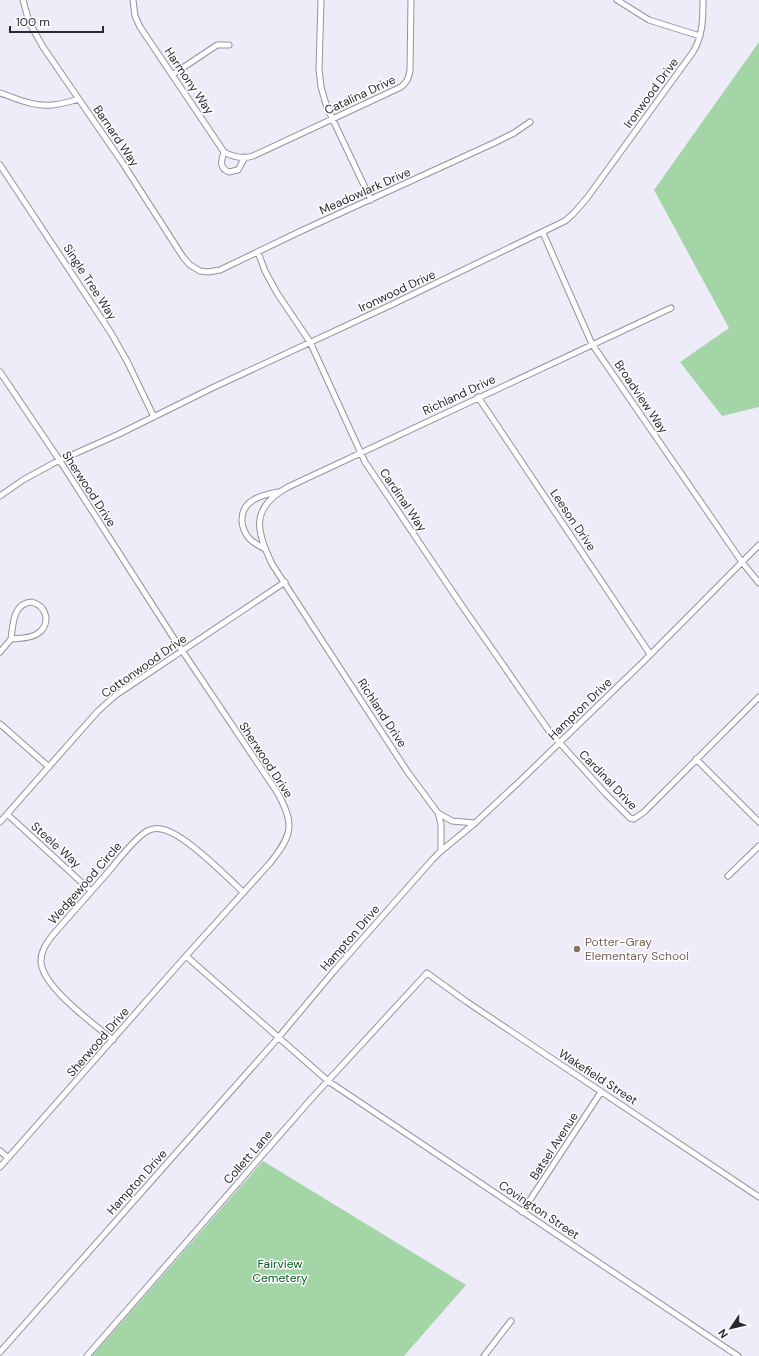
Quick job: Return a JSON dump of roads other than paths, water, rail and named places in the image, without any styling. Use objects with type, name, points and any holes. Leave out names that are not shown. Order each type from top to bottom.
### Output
[{"type":"street","name":"Barnard Way","points":[[23,0],[26,13],[33,30],[122,162],[183,257],[193,268],[206,272]]},
{"type":"street","name":"Harmony Way","points":[[133,0],[135,16],[140,27],[224,152]]},
{"type":"street","points":[[321,0],[319,78],[323,95],[332,118],[371,200]]},
{"type":"street","name":"Catalina Drive","points":[[245,157],[253,156],[401,87],[408,80],[410,70],[411,0]]},
{"type":"street","points":[[618,0],[648,20],[700,36]]},
{"type":"street","name":"Ironwood Drive","points":[[0,496],[23,480],[60,460],[119,434],[310,342],[543,233],[565,221],[580,206],[693,52],[700,36],[703,22],[703,0]]},
{"type":"street","points":[[172,75],[217,45],[229,45]]},
{"type":"street","points":[[0,93],[30,104],[44,106],[61,104],[79,99]]},
{"type":"street","name":"Meadowlark Drive","points":[[206,272],[220,270],[301,230],[371,200],[494,143],[514,133],[530,122]]},
{"type":"street","points":[[224,152],[235,157],[245,157],[238,170],[228,172],[223,169],[221,165],[224,152]]},
{"type":"street","name":"Single Tree Way","points":[[0,165],[111,333],[127,361],[154,416]]},
{"type":"street","name":"Broadview Way","points":[[543,233],[592,344],[742,562],[759,583]]},
{"type":"street","name":"Cardinal Way","points":[[258,252],[265,271],[277,293],[310,342],[365,462],[507,672],[559,743]]},
{"type":"street","name":"Richland Drive","points":[[441,850],[441,824],[438,813],[407,771],[272,564],[262,541],[259,527],[262,510],[280,491],[478,397],[671,308]]},
{"type":"street","name":"Sherwood Drive","points":[[0,372],[60,460],[182,650],[277,792],[289,817],[288,834],[270,863],[0,1167]]},
{"type":"street","name":"Leeson Drive","points":[[478,397],[650,654]]},
{"type":"street","points":[[266,550],[249,538],[246,534],[242,525],[242,514],[246,506],[253,500],[267,494],[280,491]]},
{"type":"street","name":"Hampton Drive","points":[[0,1352],[278,1038],[370,929],[441,850],[475,823],[559,743],[759,545]]},
{"type":"street","name":"Cottonwood Drive","points":[[0,822],[94,716],[116,695],[285,582]]},
{"type":"street","points":[[1,649],[11,639],[33,636],[40,631],[46,616],[41,606],[28,602],[19,608],[12,622],[11,639]]},
{"type":"street","points":[[759,697],[696,759],[759,822]]},
{"type":"street","points":[[0,724],[49,768]]},
{"type":"street","name":"Cardinal Drive","points":[[559,743],[606,794],[630,818],[633,819],[644,812],[696,759]]},
{"type":"street","name":"Richland Drive","points":[[438,813],[452,821],[475,823]]},
{"type":"street","name":"Steele Way","points":[[7,814],[91,891]]},
{"type":"street","name":"Wedgewood Circle","points":[[113,1040],[68,1002],[50,984],[41,966],[44,947],[91,891],[142,834],[149,830],[159,829],[171,831],[178,835],[243,892]]},
{"type":"street","points":[[728,876],[759,846]]},
{"type":"street","name":"Covington Street","points":[[186,956],[328,1081],[738,1356]]},
{"type":"street","name":"Collett Lane","points":[[87,1356],[328,1081],[427,973]]},
{"type":"street","name":"Wakefield Street","points":[[427,973],[467,1002],[759,1197]]},
{"type":"street","name":"Batsel Avenue","points":[[522,1212],[602,1092]]},
{"type":"street","points":[[0,1151],[8,1158]]},
{"type":"street","points":[[484,1356],[510,1321]]},
{"type":"place","name":"Potter-Gray Elementary School","points":[[577,949]]},
{"type":"park label","name":"Fairview Cemetery","points":[[280,1271]]}]
